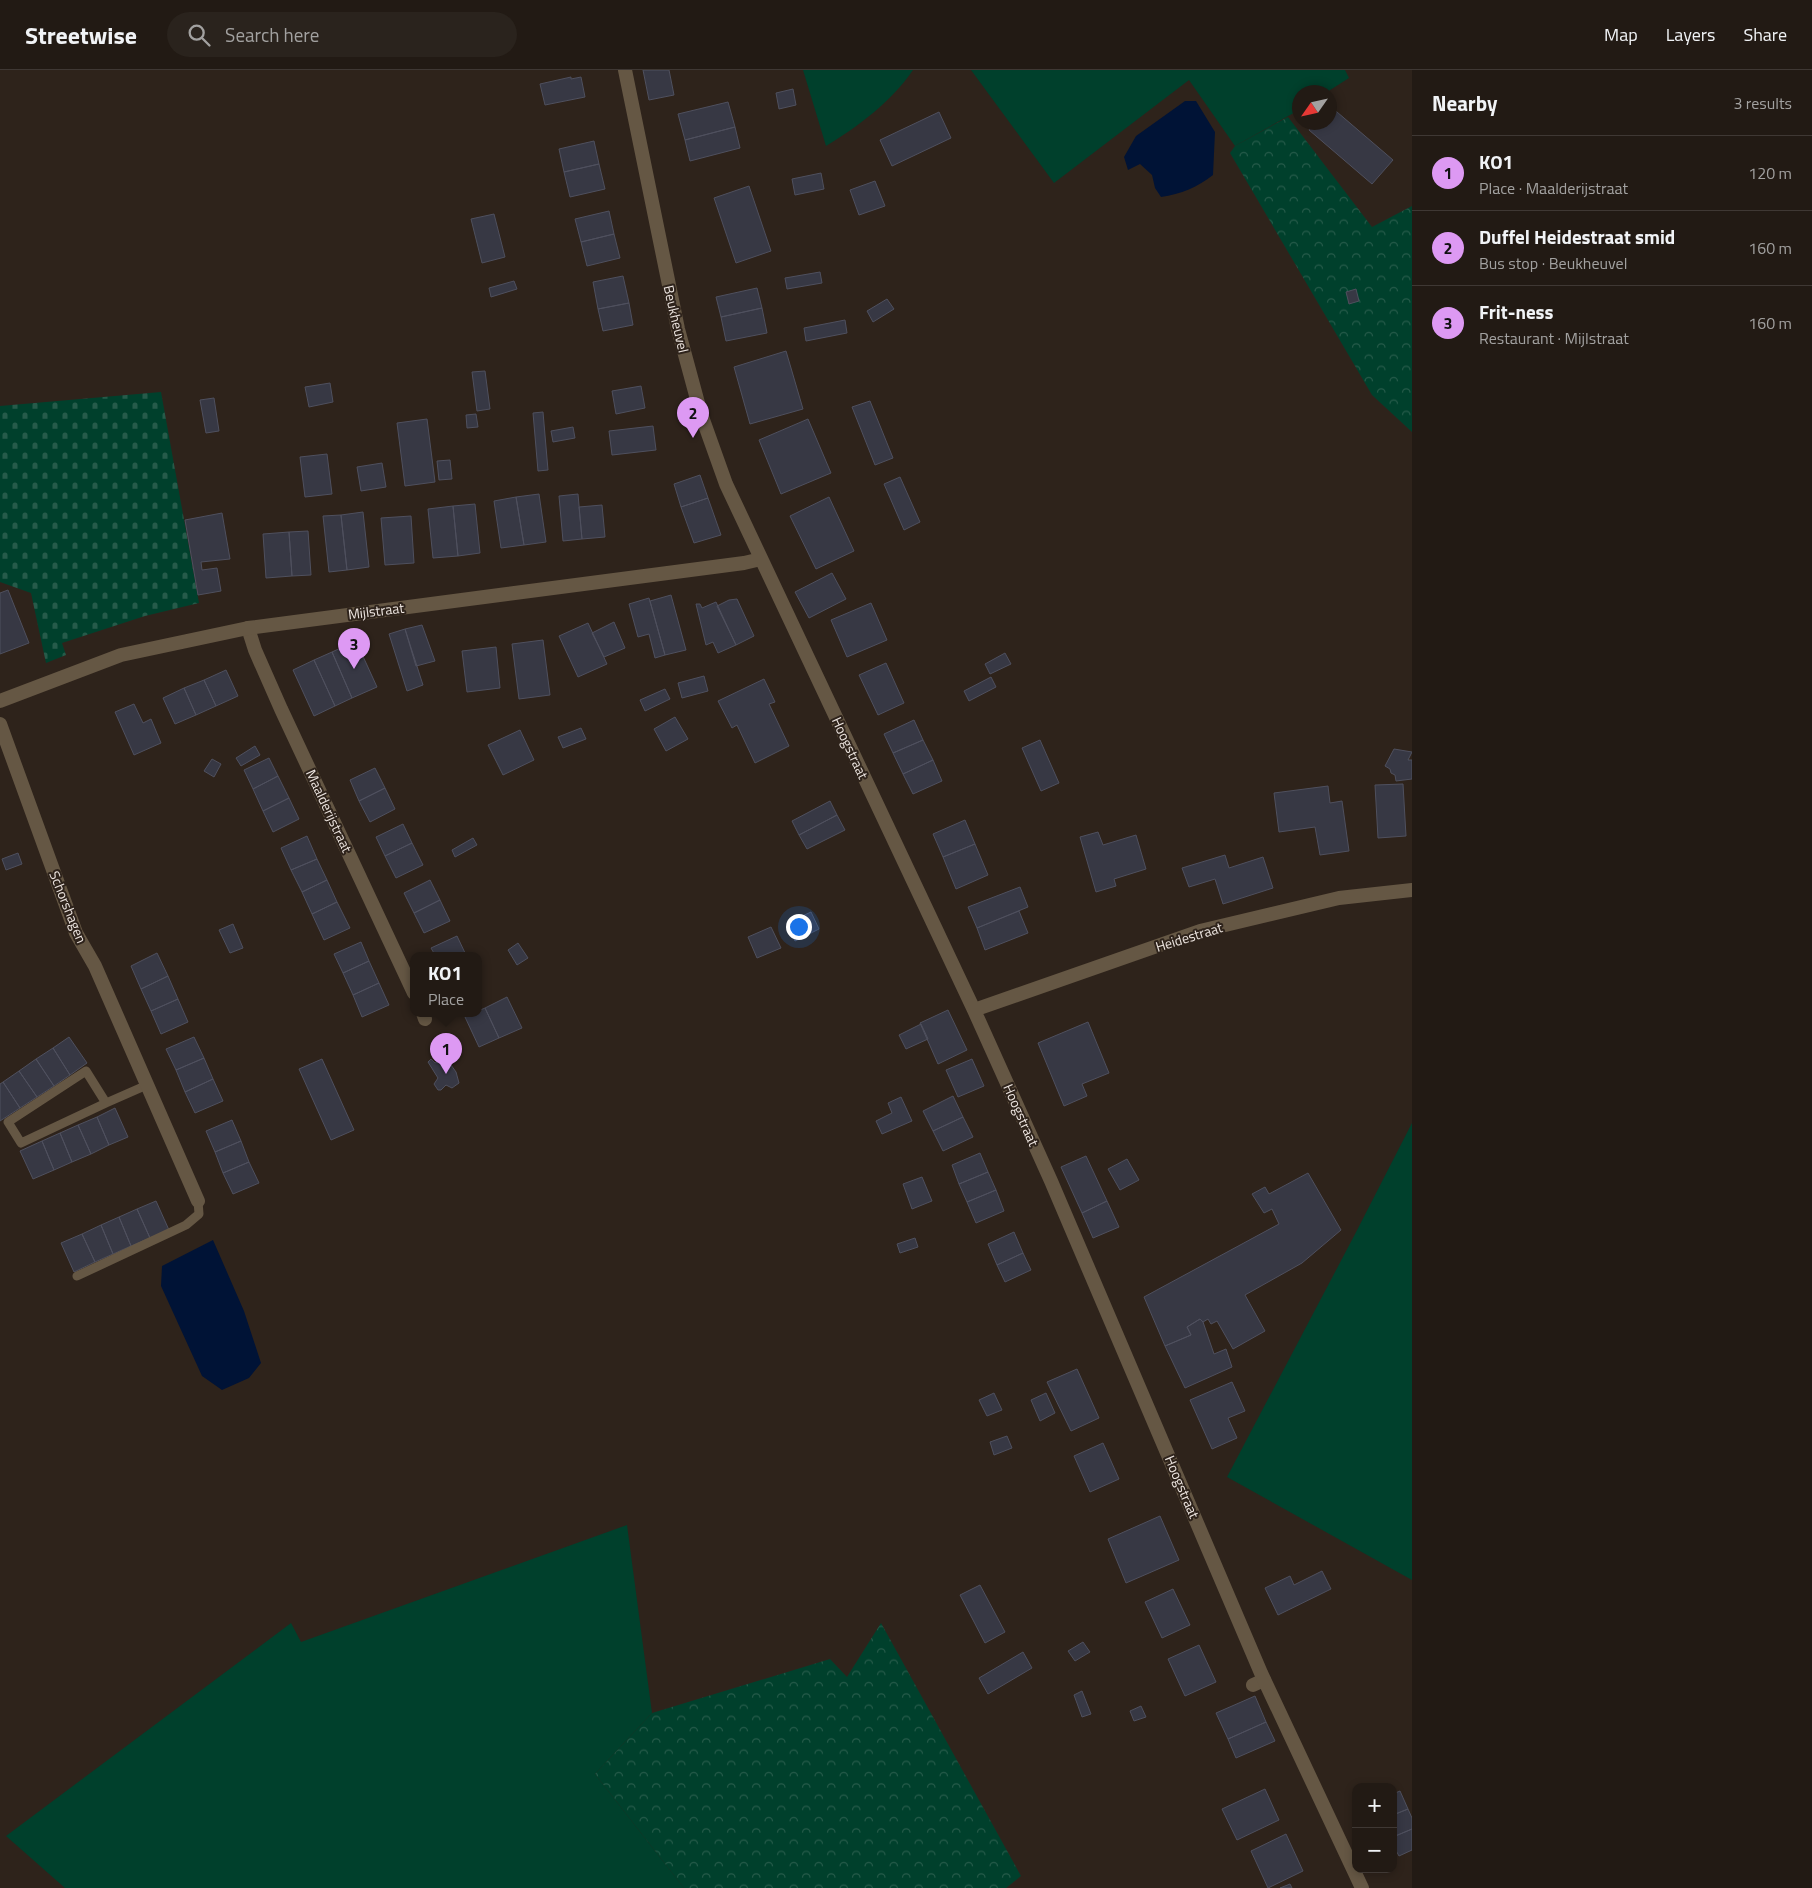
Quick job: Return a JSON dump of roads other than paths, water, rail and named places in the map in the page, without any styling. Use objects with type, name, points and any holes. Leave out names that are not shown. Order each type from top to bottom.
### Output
[{"type":"street","name":"Beukheuvel","points":[[625,70],[678,329],[690,377],[726,484],[761,558]]},
{"type":"street","name":"Mijlstraat","points":[[0,701],[121,656],[248,628],[744,563],[761,558]]},
{"type":"street","name":"Hoogstraat","points":[[761,558],[974,1010],[1051,1181],[1258,1683],[1362,1888]]},
{"type":"street","name":"Maalderijstraat","points":[[248,628],[255,650],[281,709],[410,984]]},
{"type":"street","name":"Schorshagen","points":[[0,724],[76,933],[95,966],[198,1201]]},
{"type":"street","name":"Heidestraat","points":[[974,1010],[1200,932],[1340,898],[1412,890]]},
{"type":"lane","points":[[106,1103],[86,1071],[8,1122],[21,1143],[147,1085]]},
{"type":"lane","name":"Schorshagen","points":[[77,1276],[186,1225],[199,1214],[198,1201]]},
{"type":"water","points":[[1185,101],[1196,101],[1215,132],[1213,175],[1189,189],[1161,197],[1155,188],[1152,175],[1140,164],[1128,170],[1124,157],[1136,136]]},
{"type":"water","points":[[213,1240],[244,1311],[261,1363],[249,1378],[222,1390],[202,1376],[161,1286],[162,1266]]},
{"type":"place","name":"Duffel Heidestraat smid","points":[[693,438]]},
{"type":"place","name":"Frit-ness","points":[[354,669]]},
{"type":"place","name":"KO1","points":[[446,1074]]}]
